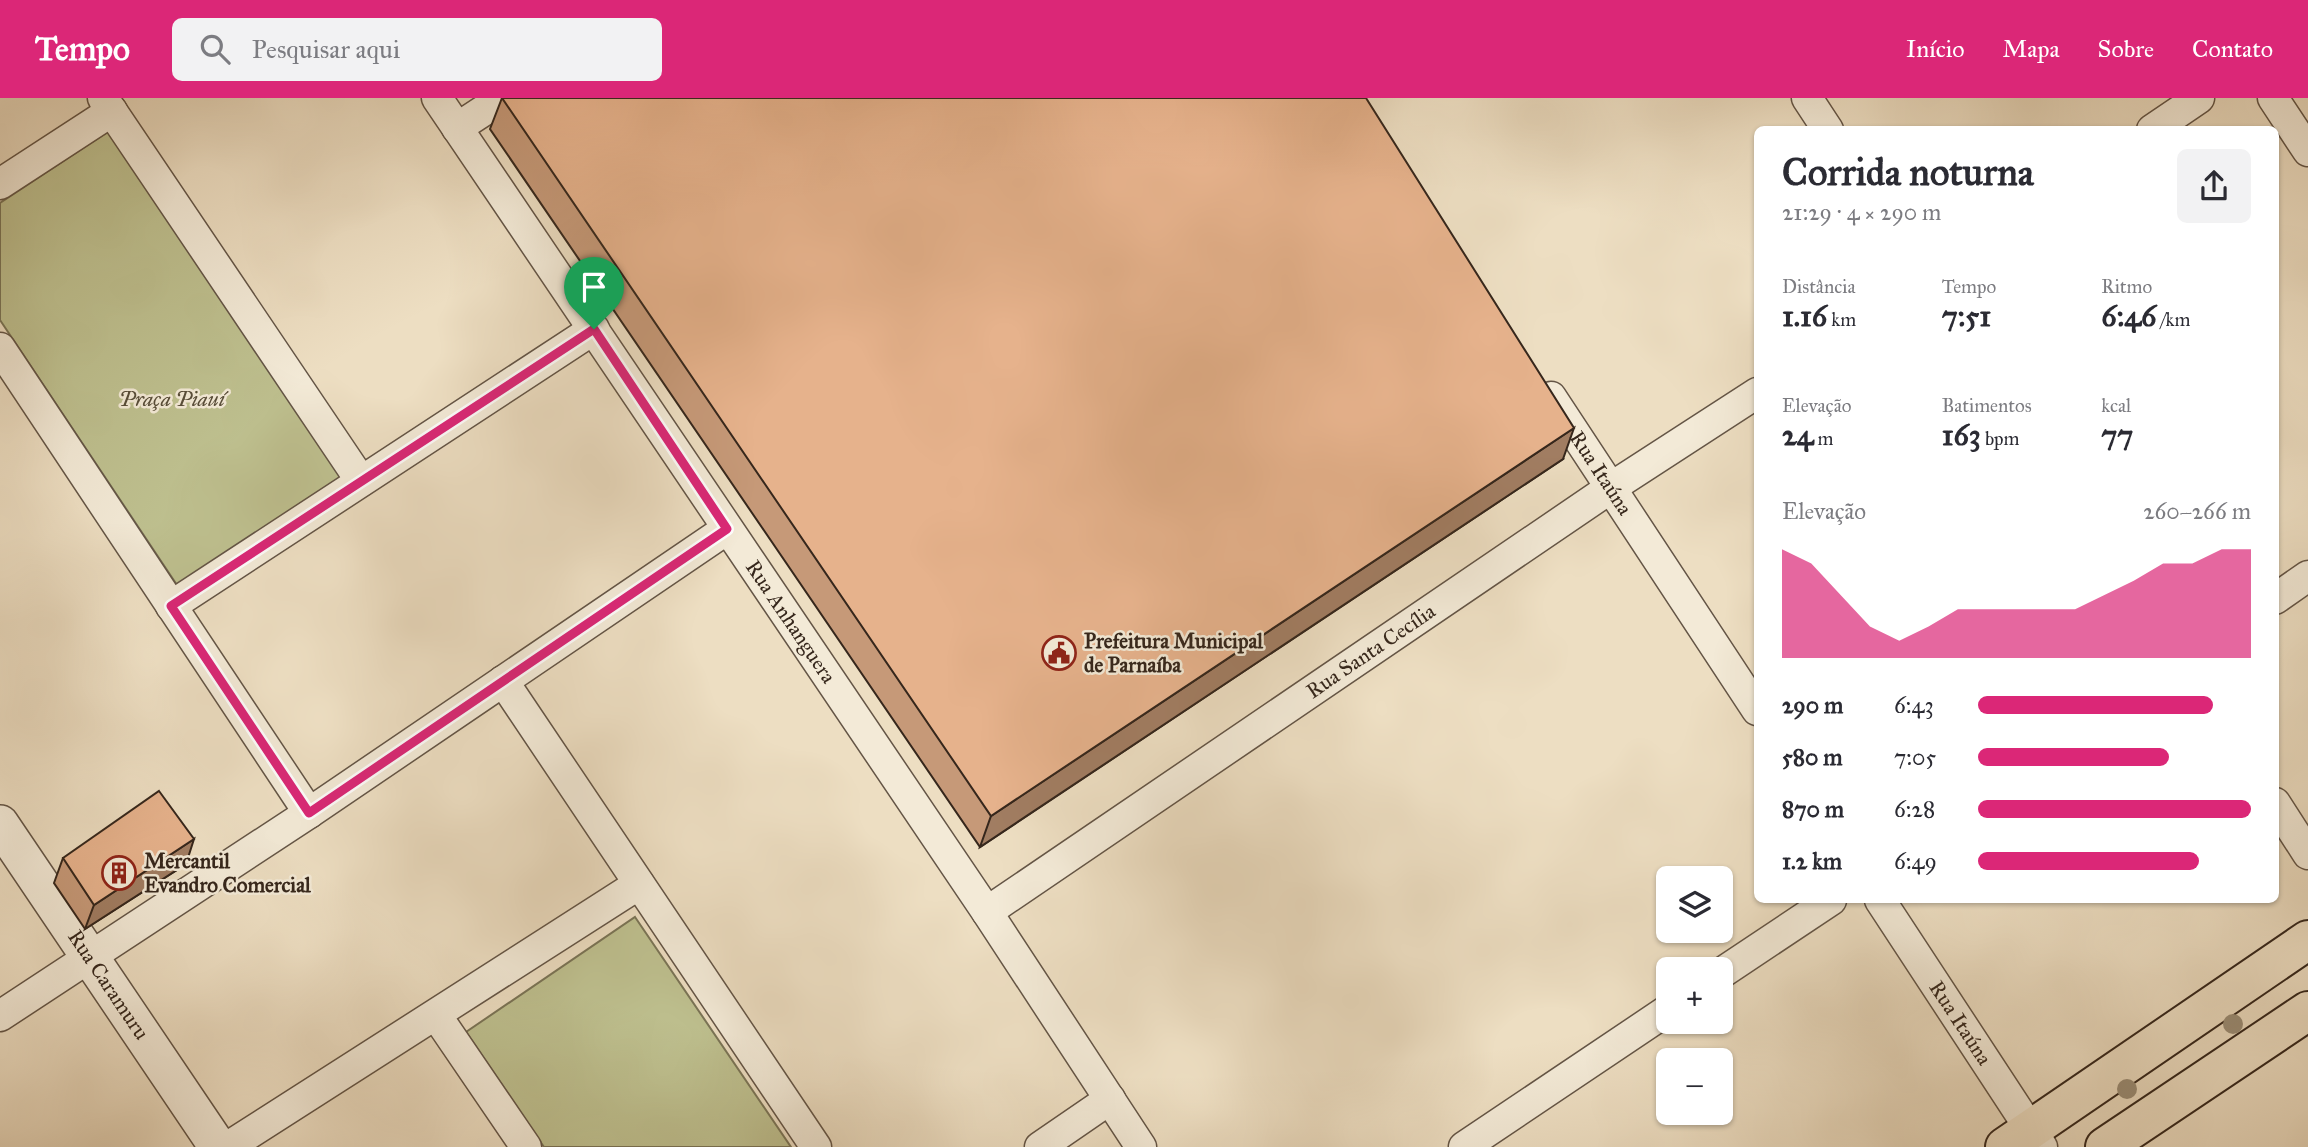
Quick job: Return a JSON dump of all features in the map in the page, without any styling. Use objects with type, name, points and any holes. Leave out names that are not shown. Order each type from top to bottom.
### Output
[{"type":"main road","points":[[2026,1141],[2308,940]]},
{"type":"main road","points":[[2105,1147],[2308,1011]]},
{"type":"street","name":"Rua Anhanguera","points":[[437,98],[987,912],[1141,1147]]},
{"type":"street","points":[[457,128],[503,98]]},
{"type":"street","points":[[1807,98],[1825,126]]},
{"type":"street","points":[[2158,126],[2199,98]]},
{"type":"street","points":[[2273,98],[2308,151]]},
{"type":"street","points":[[0,184],[108,105],[361,481]]},
{"type":"street","points":[[171,606],[594,329]]},
{"type":"street","points":[[0,348],[309,813]]},
{"type":"street","name":"Rua Itaúna","points":[[1534,373],[1612,487],[1754,705]]},
{"type":"street","name":"Rua Santa Cecília","points":[[987,912],[1612,487],[1754,395]]},
{"type":"street","points":[[0,1016],[309,813],[727,529]]},
{"type":"street","points":[[2279,596],[2308,576]]},
{"type":"street","points":[[503,681],[816,1147]]},
{"type":"street","points":[[2279,809],[2308,855]]},
{"type":"street","name":"Rua Caramuru","points":[[0,824],[218,1147]]},
{"type":"street","points":[[228,1147],[639,884]]},
{"type":"street","points":[[1733,965],[1826,903]]},
{"type":"street","name":"Rua Itaúna","points":[[1882,903],[2026,1141]]},
{"type":"street","points":[[436,1015],[526,1147]]},
{"type":"street","points":[[1464,1147],[1656,1018]]},
{"type":"street","points":[[1040,1147],[1110,1099]]},
{"type":"green space","name":"Praça Piauí","points":[[112,129],[344,479],[179,588],[0,320],[0,203]]},
{"type":"green space","points":[[635,917],[791,1147],[544,1147],[466,1032]]},
{"type":"building","name":"Prefeitura Municipal de Parnaíba","points":[[502,98],[1366,98],[1574,428],[991,816]]},
{"type":"building","name":"Mercantil Evandro Comercial","points":[[159,791],[194,839],[94,905],[63,858]]},
{"type":"place","name":"Prefeitura Municipal de Parnaíba","points":[[1059,653]]},
{"type":"place","name":"Mercantil Evandro Comercial","points":[[119,873]]},
{"type":"route","points":[[594,329],[727,529],[309,813],[171,606],[594,329]]}]
